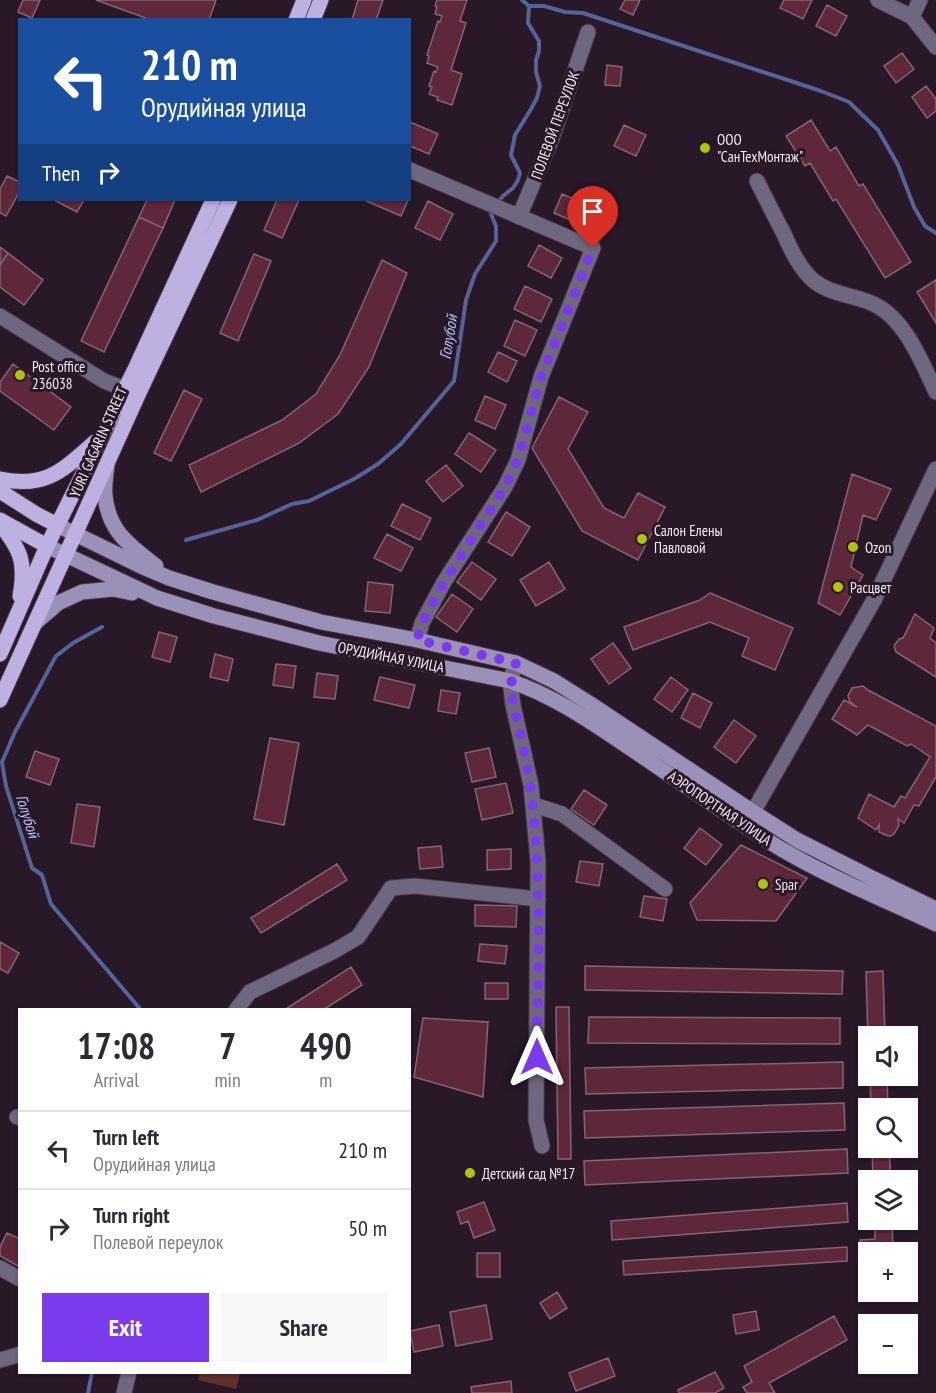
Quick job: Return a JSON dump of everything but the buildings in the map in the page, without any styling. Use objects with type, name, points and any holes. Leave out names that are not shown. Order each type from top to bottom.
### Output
[{"type":"main road","points":[[297,18],[304,0]]},
{"type":"main road","points":[[314,18],[321,0]]},
{"type":"main road","name":"YURI GAGARIN STREET","points":[[0,654],[47,546],[125,389],[213,201]]},
{"type":"main road","name":"YURI GAGARIN STREET","points":[[0,700],[230,201]]},
{"type":"main road","points":[[0,479],[28,482],[51,477],[100,439]]},
{"type":"main road","points":[[107,464],[105,499],[117,531],[127,544],[170,578]]},
{"type":"main road","points":[[0,492],[57,525]]},
{"type":"main road","points":[[0,519],[47,546]]},
{"type":"main road","points":[[0,524],[18,548],[22,563],[23,581],[16,617]]},
{"type":"main road","name":"ОРУДИЙНАЯ УЛИЦА","points":[[57,525],[143,567],[213,592],[321,622],[417,640],[516,663]]},
{"type":"main road","name":"ОРУДИЙНАЯ УЛИЦА","points":[[47,546],[157,598],[214,616],[319,643],[510,681]]},
{"type":"main road","points":[[35,623],[58,603],[82,592],[113,589],[157,598]]},
{"type":"main road","name":"АЭРОПОРТНАЯ УЛИЦА","points":[[516,663],[554,681],[589,703],[797,840],[936,909]]},
{"type":"main road","name":"АЭРОПОРТНАЯ УЛИЦА","points":[[510,681],[549,697],[580,715],[786,851],[829,874],[936,924]]},
{"type":"street","points":[[878,0],[912,17],[936,47]]},
{"type":"street","points":[[912,17],[920,0]]},
{"type":"street","name":"ПОЛЕВОЙ ПЕРЕУЛОК","points":[[519,217],[552,138],[588,32]]},
{"type":"street","points":[[411,170],[593,248],[541,377],[518,460],[505,487],[444,582],[422,623],[417,640]]},
{"type":"street","points":[[757,181],[792,252],[807,276],[827,289],[870,302],[888,312],[903,329],[936,392]]},
{"type":"street","points":[[0,316],[104,381],[125,389]]},
{"type":"street","points":[[753,812],[874,600],[936,469]]},
{"type":"street","points":[[516,663],[510,681],[513,705],[531,784],[538,861],[536,1120],[542,1146]]},
{"type":"street","points":[[534,805],[562,814],[665,889]]},
{"type":"street","points":[[238,1008],[250,992],[358,937],[391,888],[415,886],[538,899]]},
{"type":"street","points":[[0,1268],[18,1278]]},
{"type":"street","points":[[0,1360],[18,1356]]},
{"type":"street","points":[[124,1393],[129,1374]]},
{"type":"shaded area","points":[[200,1374],[240,1374],[236,1389],[198,1380]]},
{"type":"waterway","points":[[522,0],[529,6],[544,6],[565,12],[583,13],[849,102],[878,130],[898,165],[914,207],[925,226],[936,233]]},
{"type":"waterway","name":"Голубой","points":[[497,203],[518,180],[520,173],[511,155],[515,135],[537,98],[540,86],[536,72],[539,41],[528,23],[529,6]]},
{"type":"waterway","name":"Голубой","points":[[186,540],[257,520],[292,504],[309,501],[354,479],[378,464],[401,444],[454,381],[466,300],[475,274],[496,241],[496,226],[491,214],[493,209]]},
{"type":"waterway","name":"Голубой","points":[[102,627],[73,643],[56,656],[15,732],[2,762],[6,786],[32,868],[42,875],[51,904],[139,1008]]},
{"type":"waterway","name":"Голубой","points":[[88,1393],[92,1374]]},
{"type":"place","name":"ООО \"СанТехМонтаж\"","points":[[705,148]]},
{"type":"place","name":"Post office 236038","points":[[20,375]]},
{"type":"place","name":"Салон Елены Павловой","points":[[642,539]]},
{"type":"place","name":"Ozon","points":[[853,547]]},
{"type":"place","name":"Расцвет","points":[[838,587]]},
{"type":"place","name":"Spar","points":[[763,884]]},
{"type":"place","name":"Детский сад №17","points":[[470,1173]]},
{"type":"route","points":[[537,1057],[538,861],[531,784],[513,705],[510,681],[516,663],[417,640],[422,623],[444,582],[505,487],[518,460],[541,377],[593,248]]}]
